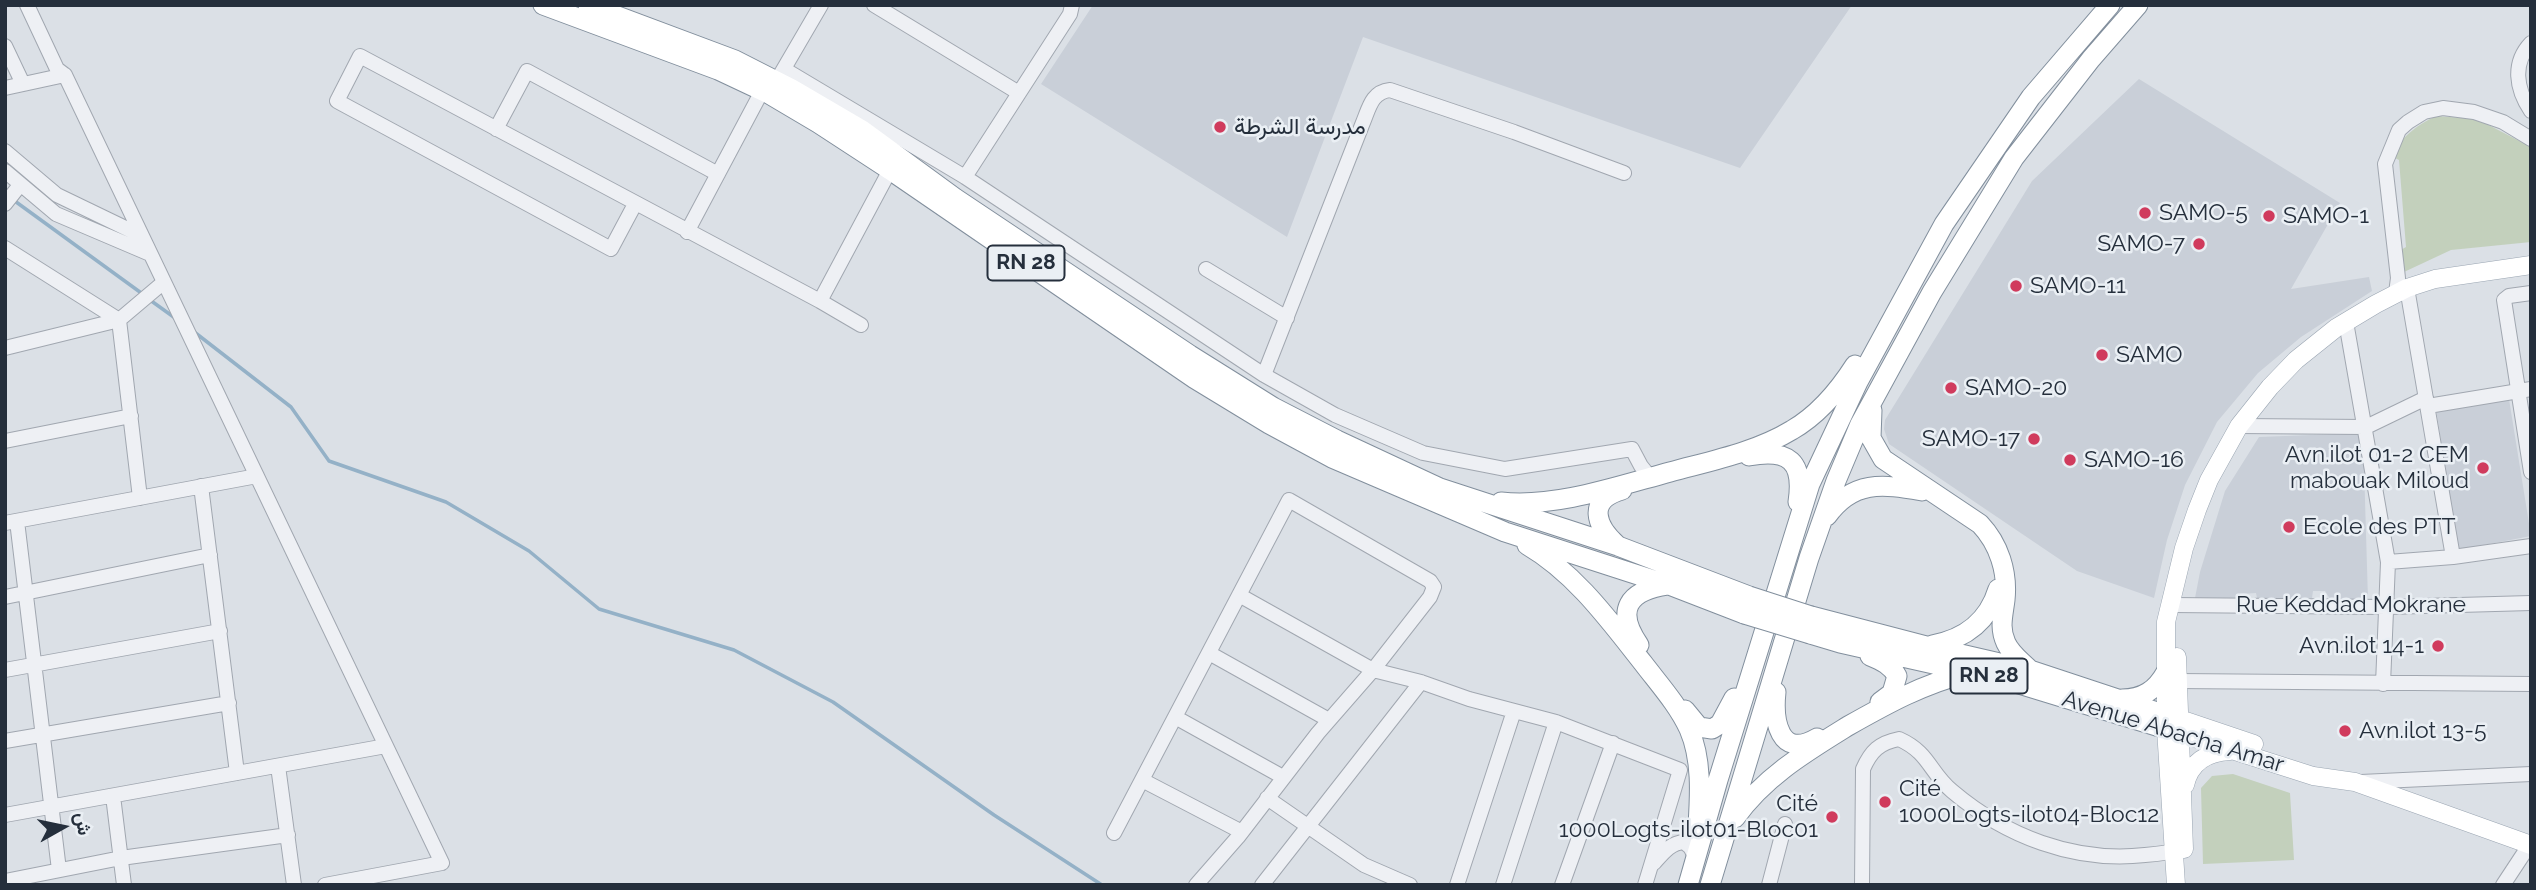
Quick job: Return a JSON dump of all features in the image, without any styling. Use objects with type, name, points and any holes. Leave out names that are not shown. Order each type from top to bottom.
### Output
[{"type":"highway","name":"RN 28","points":[[543,5],[718,70],[774,81],[818,123],[1195,379],[1269,424],[1385,482],[1505,532],[1669,585],[1810,625]]},
{"type":"highway","name":"RN 28","points":[[588,5],[735,60],[862,130],[955,198],[1179,348],[1273,407],[1402,471],[1469,498]]},
{"type":"highway","points":[[1688,885],[1810,485],[1858,382],[1944,224],[2031,97],[2110,5]]},
{"type":"highway","points":[[1710,885],[1819,529],[1836,481],[1874,398],[1932,292],[2014,158],[2083,69],[2138,5]]},
{"type":"highway","points":[[1469,498],[1515,503],[1564,498],[1722,458],[1791,431],[1805,421],[1844,382],[1891,320]]},
{"type":"highway","points":[[1874,398],[1870,426],[1876,449],[1895,469],[1986,530],[1999,549],[2005,593],[2001,623],[2003,633],[2012,653],[2030,670]]},
{"type":"highway","points":[[1618,546],[1600,525],[1599,509],[1606,496],[1748,456],[1772,454],[1788,457],[1794,463],[1799,477],[1800,490],[1790,548]]},
{"type":"highway","points":[[1819,529],[1841,499],[1869,486],[1930,492]]},
{"type":"highway","points":[[1469,498],[1618,546],[1746,605]]},
{"type":"highway","points":[[1505,532],[1543,554],[1581,589],[1614,625],[1677,709],[1689,730],[1699,775],[1696,858]]},
{"type":"highway","points":[[1926,646],[1960,637],[1978,625],[1995,600],[2003,571]]},
{"type":"highway","points":[[1669,585],[1651,588],[1634,596],[1628,612],[1628,624],[1632,635],[1657,672],[1699,727],[1708,730],[1720,724],[1762,640]]},
{"type":"highway","points":[[1810,625],[1926,646],[2030,670],[2121,699],[2173,724]]},
{"type":"highway","name":"Avenue Abacha Amar","points":[[1810,625],[1840,643],[1974,672],[2173,724]]},
{"type":"highway","points":[[1781,652],[1775,704],[1776,723],[1783,738],[1792,744],[1801,744],[1810,742],[1882,700],[1892,693],[1896,685],[1897,676],[1894,669],[1840,643]]},
{"type":"highway","points":[[1727,831],[1767,780],[1804,754],[1891,701],[1936,681],[1974,672]]},
{"type":"highway","points":[[2121,699],[2140,697],[2172,677]]},
{"type":"main road","points":[[2182,885],[2172,677],[2166,622],[2184,548],[2197,510],[2209,480],[2239,426],[2296,360],[2346,322],[2402,291],[2435,279],[2531,265]]},
{"type":"main road","points":[[2173,724],[2324,768],[2356,782]]},
{"type":"main road","points":[[2173,724],[2182,796],[2176,885]]},
{"type":"main road","name":"Avenue Abacha Amar","points":[[2173,724],[2235,751],[2313,776],[2356,782],[2530,845]]},
{"type":"main road","points":[[2182,796],[2190,770],[2198,761],[2220,751],[2235,751]]},
{"type":"street","points":[[27,5],[57,69],[65,75],[442,863],[325,885]]},
{"type":"street","points":[[687,232],[718,174],[821,5]]},
{"type":"street","points":[[874,5],[1019,93]]},
{"type":"street","points":[[965,177],[1070,14],[1072,5]]},
{"type":"street","points":[[2531,43],[2524,50],[2517,65],[2519,85],[2531,111]]},
{"type":"street","points":[[5,46],[23,84]]},
{"type":"street","points":[[635,204],[611,248],[337,101],[360,56],[861,325]]},
{"type":"street","points":[[496,129],[527,71],[718,174]]},
{"type":"street","points":[[5,88],[65,75]]},
{"type":"street","points":[[774,81],[965,177],[1264,375],[1335,415],[1423,453],[1505,469],[1632,449],[1640,466],[1650,477]]},
{"type":"street","points":[[1264,375],[1362,125],[1374,96],[1380,91],[1390,90],[1624,173]]},
{"type":"street","points":[[2453,557],[2427,402],[2398,278],[2385,164],[2399,130],[2424,112],[2443,108],[2473,112],[2503,122],[2531,139]]},
{"type":"street","points":[[5,151],[57,195],[142,236]]},
{"type":"street","points":[[820,301],[890,170]]},
{"type":"street","points":[[5,172],[56,214],[150,254]]},
{"type":"street","points":[[5,204],[20,185]]},
{"type":"street","points":[[5,248],[119,320]]},
{"type":"street","points":[[1206,269],[1287,318]]},
{"type":"street","points":[[5,348],[119,320],[164,282]]},
{"type":"street","points":[[2531,293],[2509,296],[2504,300],[2524,390],[2531,472]]},
{"type":"street","points":[[119,320],[140,498]]},
{"type":"street","points":[[2346,322],[2388,562],[2383,684]]},
{"type":"street","points":[[2239,426],[2365,427],[2427,402],[2524,390]]},
{"type":"street","points":[[5,441],[131,416]]},
{"type":"street","points":[[60,870],[50,807],[26,593],[11,522],[257,476]]},
{"type":"street","points":[[201,486],[237,773]]},
{"type":"street","points":[[1114,833],[1289,500],[1430,581],[1434,587],[1430,597],[1283,777],[1242,832],[1196,885]]},
{"type":"street","points":[[2388,562],[2453,557],[2531,546]]},
{"type":"street","points":[[5,597],[210,555]]},
{"type":"street","points":[[1239,595],[1373,670],[1556,722],[1680,770],[1645,885]]},
{"type":"street","name":"Rue Keddad Mokrane","points":[[2172,605],[2387,607],[2531,603]]},
{"type":"street","points":[[5,670],[220,631]]},
{"type":"street","points":[[1209,653],[1329,720]]},
{"type":"street","points":[[2172,677],[2383,684],[2531,684]]},
{"type":"street","points":[[1262,885],[1421,682]]},
{"type":"street","points":[[5,741],[229,703]]},
{"type":"street","points":[[1457,885],[1514,711]]},
{"type":"street","points":[[1175,717],[1283,777]]},
{"type":"street","points":[[1503,885],[1556,722]]},
{"type":"street","points":[[1862,885],[1863,769],[1870,755],[1880,745],[1899,739],[1917,748],[1949,789],[1980,813],[2017,833],[2057,848],[2089,856],[2132,856],[2179,850]]},
{"type":"street","points":[[1562,885],[1612,743]]},
{"type":"street","points":[[5,816],[386,746]]},
{"type":"street","points":[[278,766],[294,885]]},
{"type":"street","points":[[2356,782],[2531,774]]},
{"type":"street","points":[[1142,780],[1242,832]]},
{"type":"street","points":[[113,796],[124,885]]},
{"type":"street","points":[[1267,798],[1364,864],[1410,885]]},
{"type":"street","points":[[1769,885],[1785,824]]},
{"type":"street","points":[[5,881],[121,858],[288,835]]},
{"type":"street","points":[[1651,868],[1666,849],[1678,843],[1684,842],[1690,847],[1696,858]]},
{"type":"street","points":[[2503,885],[2530,845]]},
{"type":"shaded area","name":"مدرسة الشرطة","points":[[1093,5],[1852,5],[1740,168],[1363,37],[1287,237],[1041,84]]},
{"type":"shaded area","name":"SAMO","points":[[2139,79],[2340,203],[2291,289],[2369,277],[2372,291],[2301,337],[2258,373],[2217,422],[2185,485],[2167,540],[2154,598],[2077,571],[1889,444],[1884,429],[1885,420],[2032,181]]},
{"type":"shaded area","name":"Avn.ilot 01-2 CEM mabouak Miloud","points":[[2509,399],[2531,536],[2458,550],[2436,409]]},
{"type":"shaded area","name":"Ecole des PTT","points":[[2363,433],[2368,600],[2330,599],[2325,591],[2313,591],[2312,598],[2257,598],[2256,593],[2240,594],[2239,599],[2195,598],[2200,572],[2225,491],[2259,437]]},
{"type":"green space","points":[[2436,116],[2477,119],[2531,147],[2531,242],[2451,250],[2404,272],[2399,251],[2406,247],[2399,160],[2391,156],[2410,133]]},
{"type":"green space","points":[[2233,774],[2290,793],[2294,860],[2203,864],[2201,788],[2212,776]]},
{"type":"waterway","points":[[12,199],[144,295]]},
{"type":"waterway","points":[[150,300],[175,318]]},
{"type":"waterway","points":[[193,331],[291,407],[329,461],[446,502],[529,551],[599,609],[734,650],[833,702],[994,815],[1102,885]]},
{"type":"place","name":"مدرسة الشرطة","points":[[1220,127]]},
{"type":"place","name":"SAMO-5","points":[[2145,213]]},
{"type":"place","name":"SAMO-1","points":[[2269,216]]},
{"type":"place","name":"SAMO-7","points":[[2199,244]]},
{"type":"place","name":"SAMO-11","points":[[2016,286]]},
{"type":"place","name":"SAMO","points":[[2102,355]]},
{"type":"place","name":"SAMO-20","points":[[1951,388]]},
{"type":"place","name":"SAMO-17","points":[[2034,439]]},
{"type":"place","name":"SAMO-16","points":[[2070,460]]},
{"type":"place","name":"Avn.ilot 01-2 CEM mabouak Miloud","points":[[2483,468]]},
{"type":"place","name":"Ecole des PTT","points":[[2289,527]]},
{"type":"place","name":"Avn.ilot 14-1","points":[[2438,646]]},
{"type":"place","name":"Avn.ilot 13-5","points":[[2345,731]]},
{"type":"place","name":"Cité 1000Logts-ilot04-Bloc12","points":[[1885,802]]},
{"type":"place","name":"Cité 1000Logts-ilot01-Bloc01","points":[[1832,817]]}]
